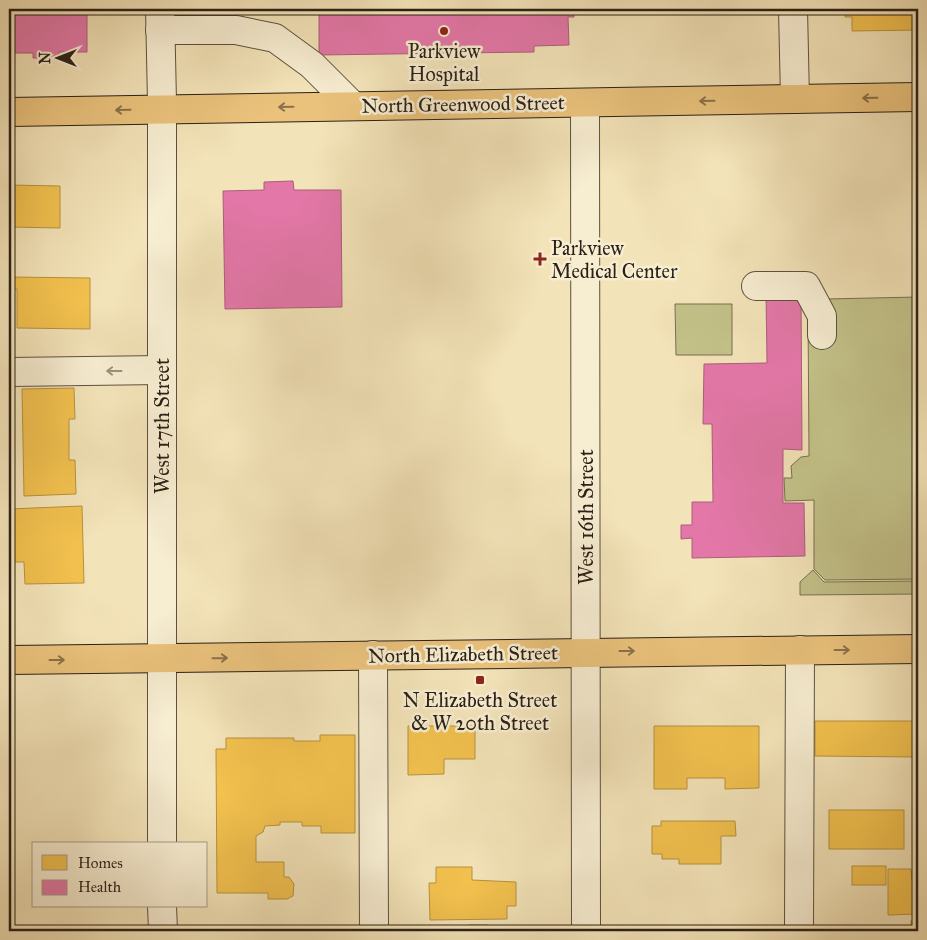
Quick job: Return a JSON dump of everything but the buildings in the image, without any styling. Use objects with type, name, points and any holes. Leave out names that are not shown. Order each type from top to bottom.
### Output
[{"type":"main road","name":"North Greenwood Street","points":[[9,112],[918,97]]},
{"type":"main road","name":"North Elizabeth Street","points":[[9,660],[586,651],[918,649]]},
{"type":"street","points":[[793,9],[795,99]]},
{"type":"street","points":[[160,20],[236,30],[275,38],[312,65],[354,106]]},
{"type":"street","name":"West 17th Street","points":[[160,20],[162,109],[162,842]]},
{"type":"street","name":"West 16th Street","points":[[585,103],[586,931]]},
{"type":"street","points":[[756,286],[806,286],[822,316],[822,335]]},
{"type":"street","points":[[9,372],[162,370]]},
{"type":"street","points":[[799,931],[800,650]]},
{"type":"street","points":[[373,655],[374,931]]},
{"type":"street","points":[[162,908],[163,931]]},
{"type":"shaded area","points":[[918,297],[918,579],[825,580],[814,569],[814,500],[785,501],[784,478],[792,478],[791,466],[801,457],[809,456],[808,311],[826,299]]},
{"type":"shaded area","points":[[675,304],[732,304],[732,355],[676,355]]},
{"type":"shaded area","points":[[813,570],[824,582],[918,581],[918,594],[800,595],[800,582]]},
{"type":"place","name":"Parkview Hospital","points":[[444,31]]},
{"type":"place","name":"Parkview Medical Center","points":[[540,259]]},
{"type":"place","name":"N Elizabeth Street & W 20th Street","points":[[480,680]]}]
